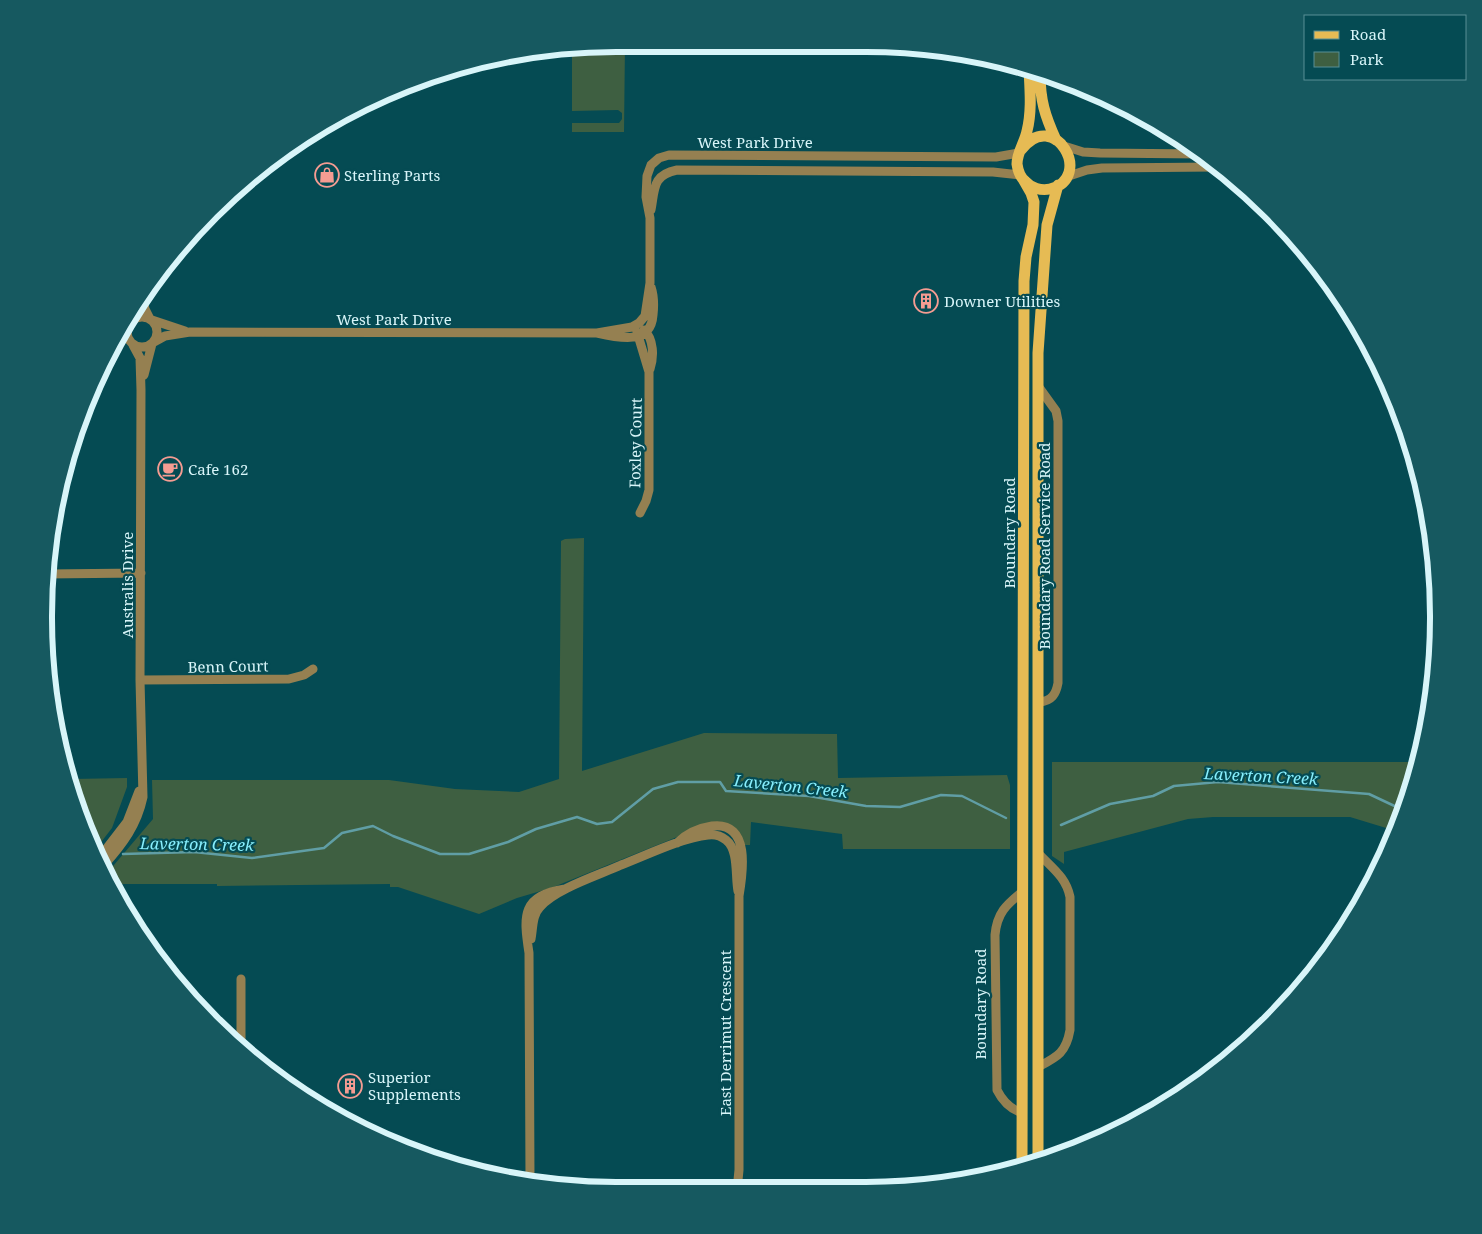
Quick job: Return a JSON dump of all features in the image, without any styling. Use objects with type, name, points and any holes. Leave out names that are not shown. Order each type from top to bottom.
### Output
[{"type":"main road","points":[[1030,77],[1030,120],[1017,164],[1021,177],[1035,188],[1043,189],[1062,181],[1069,170],[1070,161],[1068,153],[1045,117],[1040,80]]},
{"type":"main road","points":[[1020,152],[1025,144],[1032,139],[1048,137],[1060,143]]},
{"type":"main road","name":"Boundary Road","points":[[1021,177],[1034,202],[1033,225],[1026,256],[1024,281],[1022,1159]]},
{"type":"main road","name":"Boundary Road","points":[[1038,1154],[1038,353],[1048,225],[1062,181]]},
{"type":"main road","points":[[1023,702],[1039,702]]},
{"type":"main road","points":[[1022,1113],[1032,1105],[1038,1094]]},
{"type":"street","points":[[1060,143],[1083,152],[1188,154]]},
{"type":"street","name":"West Park Drive","points":[[651,164],[659,158],[669,155],[996,157],[1020,152]]},
{"type":"street","points":[[1162,154],[1163,166]]},
{"type":"street","name":"West Park Drive","points":[[832,156],[837,171]]},
{"type":"street","points":[[837,171],[843,156]]},
{"type":"street","points":[[650,218],[654,190],[659,177],[651,164]]},
{"type":"street","points":[[637,325],[645,316],[650,282],[650,218],[646,183],[651,164]]},
{"type":"street","points":[[1062,181],[1087,170],[1102,168],[1206,167]]},
{"type":"street","name":"West Park Drive","points":[[659,177],[666,172],[677,170],[993,172],[1021,177]]},
{"type":"street","points":[[642,334],[652,326],[654,311],[650,282]]},
{"type":"street","points":[[127,337],[133,345],[143,348],[153,343],[157,336],[157,329],[145,308]]},
{"type":"street","points":[[139,318],[142,317],[151,320]]},
{"type":"street","name":"West Park Drive","points":[[151,320],[190,332]]},
{"type":"street","name":"West Park Drive","points":[[153,343],[165,336],[190,332],[597,333],[632,328],[637,325]]},
{"type":"street","name":"Foxley Court","points":[[637,325],[642,334],[649,372],[649,490],[646,502],[640,513]]},
{"type":"street","name":"West Park Drive","points":[[597,333],[623,337],[642,334]]},
{"type":"street","name":"Australis Drive","points":[[142,390],[153,343]]},
{"type":"street","name":"Australis Drive","points":[[108,860],[125,841],[139,815],[143,797],[141,781],[140,680],[142,390],[140,358],[133,345]]},
{"type":"street","name":"Boundary Road Service Road","points":[[1038,386],[1056,411],[1058,421],[1058,683],[1054,696],[1046,701],[1039,702]]},
{"type":"street","points":[[54,574],[140,573]]},
{"type":"street","name":"Benn Court","points":[[140,680],[284,679],[300,676],[313,669]]},
{"type":"street","name":"Australis Drive","points":[[104,853],[128,822],[141,781]]},
{"type":"street","name":"East Derrimut Crescent","points":[[530,1175],[529,953],[526,926],[529,907],[537,897],[551,891],[566,888],[677,843],[694,831],[707,827],[723,826],[732,830],[739,841],[742,856],[739,896],[738,1182]]},
{"type":"street","points":[[1038,853],[1064,878],[1070,897],[1070,1030],[1068,1041],[1064,1050],[1057,1057],[1038,1067]]},
{"type":"street","name":"Boundary Road","points":[[1022,892],[1000,914],[996,921],[995,935],[997,1090],[1001,1099],[1010,1108],[1022,1113]]},
{"type":"street","points":[[241,979],[241,1037]]},
{"type":"street","name":"East Derrimut Crescent","points":[[739,1170],[741,1182]]},
{"type":"green space","points":[[625,52],[624,132],[572,132],[572,123],[619,123],[622,119],[622,113],[618,110],[572,111],[572,55]]},
{"type":"green space","points":[[584,538],[582,771],[704,733],[837,734],[838,778],[1007,775],[1010,785],[1010,849],[843,849],[842,834],[751,822],[750,845],[745,845],[737,832],[729,826],[714,822],[551,888],[517,898],[479,914],[398,887],[390,887],[390,884],[217,886],[217,884],[120,884],[111,868],[153,819],[152,780],[389,780],[455,789],[519,792],[559,779],[561,541]]},
{"type":"green space","points":[[1052,762],[1410,762],[1389,829],[1350,817],[1213,817],[1188,819],[1064,852],[1064,864],[1052,856]]},
{"type":"green space","points":[[127,778],[127,787],[112,828],[100,844],[82,798],[77,779]]},
{"type":"waterway","name":"Laverton Creek","points":[[123,854],[194,852],[252,858],[324,848],[342,833],[373,826],[393,836],[440,854],[469,854],[508,842],[536,829],[577,817],[597,824],[612,822],[653,789],[678,782],[720,782],[726,791],[809,796],[866,806],[900,807],[941,795],[962,796],[1006,818]]},
{"type":"waterway","name":"Laverton Creek","points":[[1061,825],[1110,804],[1153,796],[1174,786],[1218,782],[1369,794],[1397,807]]},
{"type":"place","name":"Sterling Parts","points":[[327,175]]},
{"type":"place","name":"Downer Utilities","points":[[926,301]]},
{"type":"place","name":"Cafe 162","points":[[170,469]]},
{"type":"place","name":"Superior Supplements","points":[[350,1086]]}]
